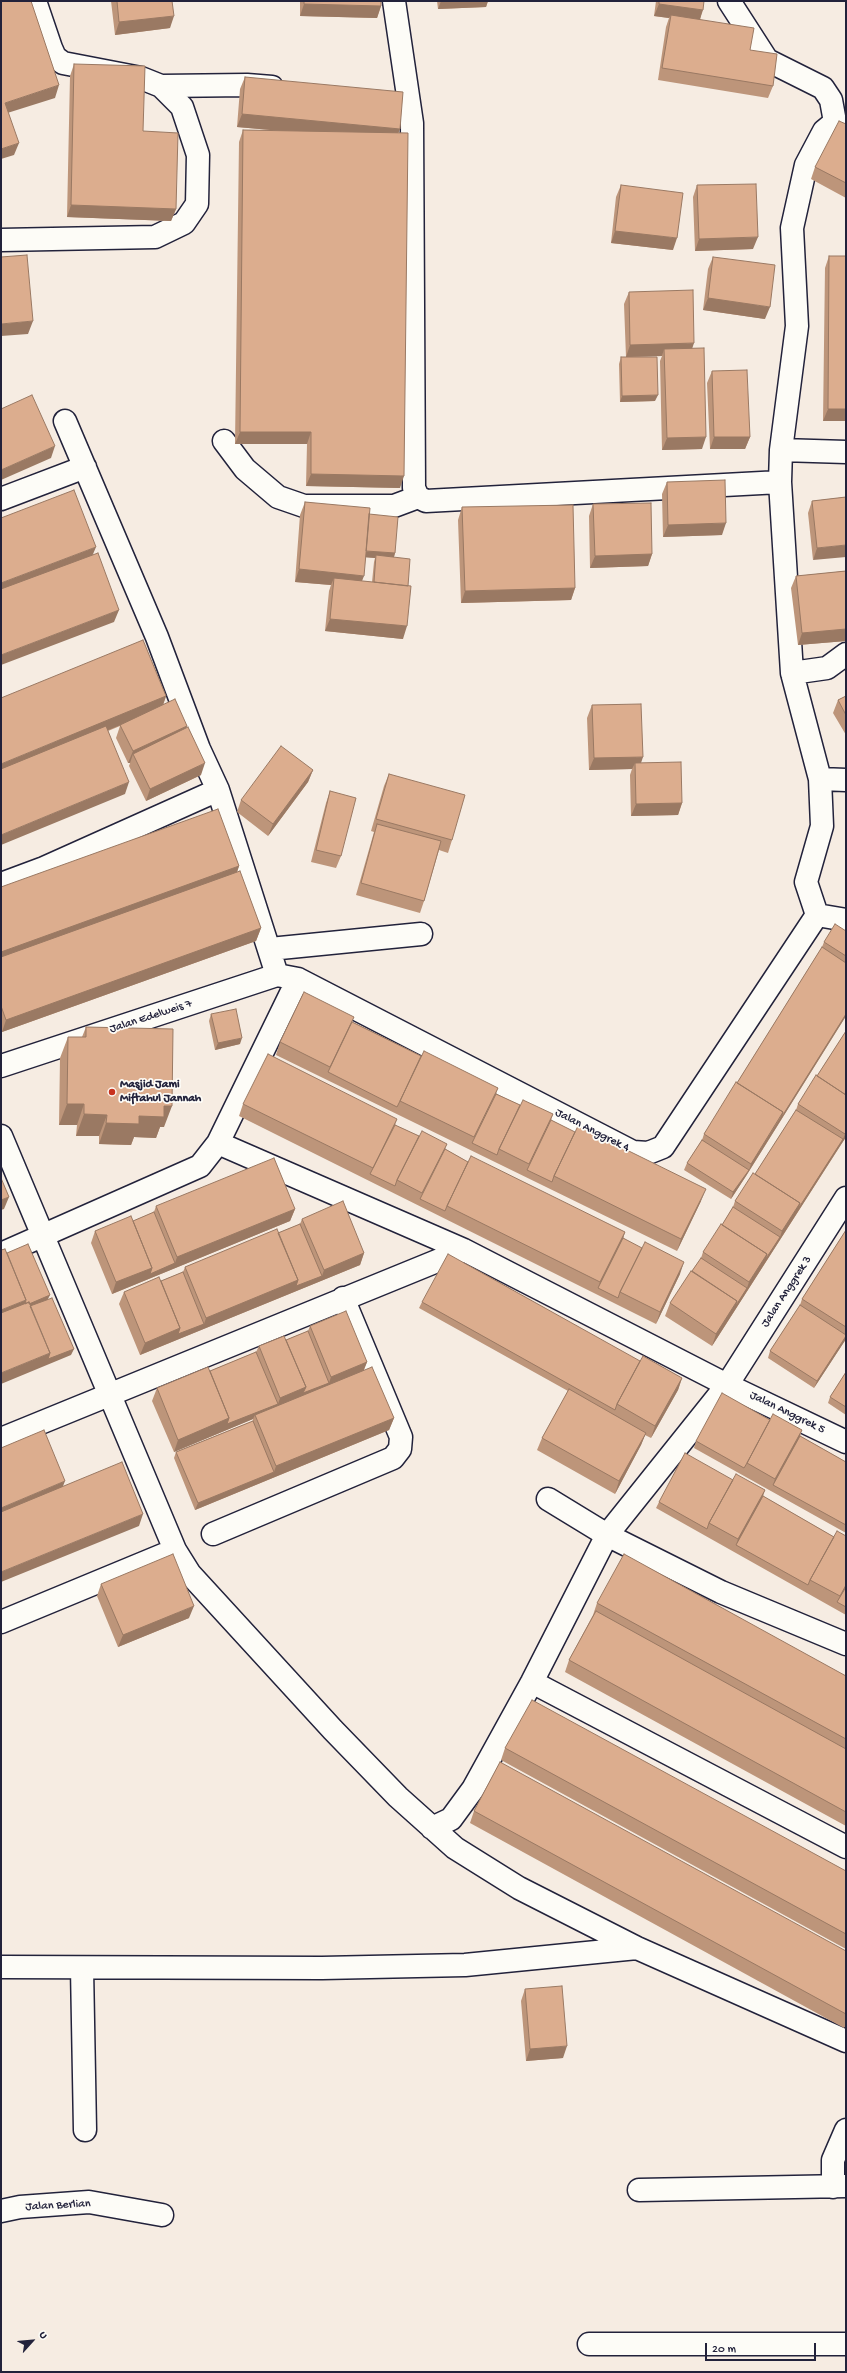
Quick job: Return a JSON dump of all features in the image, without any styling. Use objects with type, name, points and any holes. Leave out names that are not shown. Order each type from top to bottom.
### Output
[{"type":"street","points":[[1,240],[155,237],[184,223],[197,204],[198,155],[182,107],[161,86],[142,78],[63,63],[55,57],[35,1]]},
{"type":"street","points":[[394,1],[399,98],[412,123],[414,488],[418,497],[426,502],[780,482]]},
{"type":"street","points":[[729,1],[767,60],[823,88],[831,100],[835,122],[824,131],[806,165],[792,228],[796,326],[781,450],[780,482],[792,673],[820,779],[822,826],[806,882],[817,915],[846,920]]},
{"type":"street","points":[[161,86],[247,85],[294,89]]},
{"type":"street","points":[[1,1254],[200,1166],[218,1144],[288,977],[270,949],[218,790],[199,749],[157,637],[65,421]]},
{"type":"street","points":[[224,441],[245,469],[278,497],[304,506],[394,506],[418,497]]},
{"type":"street","points":[[781,450],[846,452]]},
{"type":"street","points":[[1,499],[85,467]]},
{"type":"street","points":[[135,646],[157,637]]},
{"type":"street","points":[[792,673],[827,668],[846,654]]},
{"type":"street","points":[[820,779],[846,780]]},
{"type":"street","points":[[1,884],[44,868],[218,790]]},
{"type":"street","name":"Jalan Anggrek 4","points":[[288,977],[633,1152],[648,1153],[663,1147],[817,915]]},
{"type":"street","points":[[270,949],[421,934]]},
{"type":"street","name":"Jalan Edelweis 7","points":[[1,1066],[288,977]]},
{"type":"street","points":[[1,1136],[108,1395],[175,1550],[190,1574],[333,1730],[398,1797],[455,1848],[519,1888],[637,1948],[846,2041]]},
{"type":"street","name":"Jalan Anggrek 5","points":[[218,1144],[464,1250],[727,1385],[846,1442]]},
{"type":"street","name":"Jalan Anggrek 3","points":[[432,1828],[451,1819],[473,1789],[532,1682],[608,1535],[727,1385],[846,1198]]},
{"type":"street","points":[[1,1439],[343,1298],[464,1250]]},
{"type":"street","points":[[213,1534],[393,1458],[400,1449],[401,1437],[343,1298]]},
{"type":"street","points":[[548,1499],[608,1535],[721,1592],[846,1644]]},
{"type":"street","points":[[1,1622],[175,1550]]},
{"type":"street","points":[[532,1682],[846,1847]]},
{"type":"street","points":[[1,1967],[322,1968],[465,1965],[637,1948]]},
{"type":"street","points":[[82,1968],[85,2130]]},
{"type":"street","points":[[639,2190],[840,2186],[832,2160],[846,2130]]},
{"type":"street","name":"Jalan Berlian","points":[[1,2211],[20,2207],[89,2202],[162,2215]]},
{"type":"street","points":[[589,2344],[846,2344]]},
{"type":"building","points":[[1,1],[31,1],[59,85],[5,103],[19,143],[1,149]]},
{"type":"building","points":[[117,1],[172,1],[174,16],[119,22]]},
{"type":"building","points":[[304,1],[381,1],[381,6],[304,4]]},
{"type":"building","points":[[659,1],[704,1],[703,10],[659,4]]},
{"type":"building","points":[[671,15],[754,28],[750,50],[777,54],[773,86],[662,68]]},
{"type":"building","points":[[74,64],[145,66],[143,131],[178,133],[176,209],[71,205]]},
{"type":"building","points":[[245,77],[403,92],[400,129],[242,114]]},
{"type":"building","points":[[839,121],[846,124],[846,183],[815,167]]},
{"type":"building","points":[[243,130],[408,133],[404,476],[311,474],[311,432],[240,432]]},
{"type":"building","points":[[756,184],[758,237],[699,239],[697,185]]},
{"type":"building","points":[[621,185],[683,193],[677,238],[615,231]]},
{"type":"building","points":[[27,255],[33,321],[1,324],[1,257]]},
{"type":"building","points":[[829,256],[846,256],[846,409],[828,409]]},
{"type":"building","points":[[713,257],[775,265],[770,307],[708,298]]},
{"type":"building","points":[[693,290],[694,343],[630,345],[629,292]]},
{"type":"building","points":[[704,348],[706,437],[667,438],[664,349]]},
{"type":"building","points":[[621,357],[657,357],[658,395],[622,396]]},
{"type":"building","points":[[747,370],[750,437],[714,437],[712,371]]},
{"type":"building","points":[[32,395],[55,446],[1,470],[1,409]]},
{"type":"building","points":[[725,480],[726,523],[668,525],[667,482]]},
{"type":"building","points":[[74,490],[96,547],[1,583],[1,518]]},
{"type":"building","points":[[846,497],[846,545],[817,548],[812,501]]},
{"type":"building","points":[[305,502],[370,508],[364,576],[299,569]]},
{"type":"building","points":[[651,503],[652,554],[595,556],[593,504]]},
{"type":"building","points":[[573,505],[575,588],[465,591],[462,507]]},
{"type":"building","points":[[369,514],[398,517],[395,553],[366,551]]},
{"type":"building","points":[[98,553],[119,610],[1,655],[1,589]]},
{"type":"building","points":[[376,555],[410,559],[408,586],[374,582]]},
{"type":"building","points":[[846,571],[846,629],[802,633],[796,576]]},
{"type":"building","points":[[334,578],[411,586],[407,626],[330,619]]},
{"type":"building","points":[[143,640],[166,696],[1,764],[1,698]]},
{"type":"building","points":[[846,696],[846,715],[838,700]]},
{"type":"building","points":[[175,699],[187,726],[133,751],[120,725]]},
{"type":"building","points":[[641,704],[643,757],[594,758],[592,705]]},
{"type":"building","points":[[106,726],[129,782],[1,835],[1,769]]},
{"type":"building","points":[[188,727],[205,763],[150,789],[133,754]]},
{"type":"building","points":[[281,746],[313,770],[273,824],[241,800]]},
{"type":"building","points":[[681,762],[682,803],[636,804],[635,763]]},
{"type":"building","points":[[389,774],[465,795],[452,840],[376,819]]},
{"type":"building","points":[[330,791],[356,798],[341,856],[316,850]]},
{"type":"building","points":[[218,809],[239,866],[1,952],[1,887]]},
{"type":"building","points":[[377,824],[441,841],[424,901],[361,883]]},
{"type":"building","points":[[240,871],[261,928],[6,1020],[1,1006],[1,957]]},
{"type":"building","points":[[835,924],[846,931],[846,956],[824,942]]},
{"type":"building","points":[[822,947],[846,963],[846,1014],[781,1118],[783,1112],[737,1083]]},
{"type":"building","points":[[304,992],[354,1017],[330,1067],[280,1042]]},
{"type":"building","points":[[236,1009],[242,1038],[218,1043],[211,1014]]},
{"type":"building","points":[[352,1022],[421,1056],[397,1107],[328,1072]]},
{"type":"building","name":"Masjid Jami Miftahul Jannah","points":[[86,1027],[173,1029],[172,1106],[164,1106],[164,1117],[139,1116],[139,1124],[106,1123],[107,1115],[84,1114],[84,1104],[67,1104],[68,1037],[86,1037]]},
{"type":"building","points":[[846,1031],[846,1095],[817,1076]]},
{"type":"building","points":[[424,1051],[498,1088],[474,1137],[400,1101]]},
{"type":"building","points":[[268,1054],[397,1119],[373,1168],[243,1104]]},
{"type":"building","points":[[816,1075],[846,1095],[845,1134],[798,1104]]},
{"type":"building","points":[[736,1082],[783,1112],[751,1164],[704,1134]]},
{"type":"building","points":[[496,1094],[520,1105],[497,1155],[472,1143]]},
{"type":"building","points":[[523,1100],[553,1114],[529,1164],[499,1149]]},
{"type":"building","points":[[796,1110],[843,1139],[798,1209],[800,1203],[755,1174]]},
{"type":"building","points":[[551,1120],[575,1132],[552,1182],[527,1170]]},
{"type":"building","points":[[395,1125],[419,1136],[395,1186],[370,1174]]},
{"type":"building","points":[[578,1126],[706,1189],[681,1239],[554,1176]]},
{"type":"building","points":[[422,1131],[447,1144],[422,1193],[397,1180]]},
{"type":"building","points":[[702,1140],[749,1170],[733,1192],[687,1163]]},
{"type":"building","points":[[445,1149],[468,1162],[445,1211],[420,1199]]},
{"type":"building","points":[[471,1156],[625,1232],[600,1282],[447,1206]]},
{"type":"building","points":[[274,1158],[295,1209],[177,1257],[156,1206]]},
{"type":"building","points":[[753,1173],[800,1203],[782,1231],[735,1201]]},
{"type":"building","points":[[1,1178],[9,1197],[1,1200]]},
{"type":"building","points":[[343,1201],[364,1253],[324,1270],[302,1219]]},
{"type":"building","points":[[733,1207],[780,1237],[765,1260],[767,1254],[722,1225]]},
{"type":"building","points":[[154,1212],[175,1263],[150,1274],[152,1268],[133,1221]]},
{"type":"building","points":[[131,1216],[152,1268],[116,1282],[95,1231]]},
{"type":"building","points":[[300,1224],[322,1276],[296,1286],[298,1280],[278,1233]]},
{"type":"building","points":[[721,1224],[767,1254],[749,1282],[703,1252]]},
{"type":"building","points":[[277,1229],[298,1280],[206,1318],[185,1267]]},
{"type":"building","points":[[846,1230],[846,1327],[802,1299]]},
{"type":"building","points":[[623,1238],[642,1248],[618,1298],[598,1288]]},
{"type":"building","points":[[645,1242],[684,1262],[660,1312],[620,1292]]},
{"type":"building","points":[[28,1244],[50,1295],[29,1304],[29,1302],[25,1304],[26,1300],[7,1253]]},
{"type":"building","points":[[5,1249],[26,1300],[1,1310],[1,1250]]},
{"type":"building","points":[[448,1254],[640,1361],[615,1410],[422,1302]]},
{"type":"building","points":[[701,1258],[747,1288],[735,1307],[737,1301],[692,1271]]},
{"type":"building","points":[[691,1271],[737,1301],[716,1334],[670,1303]]},
{"type":"building","points":[[183,1272],[204,1324],[178,1334],[180,1328],[161,1281]]},
{"type":"building","points":[[159,1277],[180,1328],[145,1343],[124,1292]]},
{"type":"building","points":[[52,1298],[74,1349],[48,1359],[50,1353],[30,1306]]},
{"type":"building","points":[[29,1302],[50,1353],[1,1373],[1,1313]]},
{"type":"building","points":[[800,1305],[846,1335],[817,1381],[770,1351]]},
{"type":"building","points":[[346,1311],[367,1362],[331,1377],[310,1326]]},
{"type":"building","points":[[308,1331],[329,1383],[303,1393],[306,1387],[286,1340]]},
{"type":"building","points":[[284,1336],[306,1387],[280,1398],[259,1346]]},
{"type":"building","points":[[256,1352],[278,1404],[227,1424],[229,1418],[210,1371]]},
{"type":"building","points":[[643,1356],[682,1378],[655,1426],[617,1404]]},
{"type":"building","points":[[208,1367],[229,1418],[178,1440],[157,1388]]},
{"type":"building","points":[[372,1367],[394,1418],[276,1466],[255,1415]]},
{"type":"building","points":[[846,1372],[846,1407],[830,1397]]},
{"type":"building","points":[[569,1389],[646,1433],[619,1481],[542,1438]]},
{"type":"building","points":[[722,1393],[770,1420],[744,1468],[696,1441]]},
{"type":"building","points":[[773,1414],[802,1430],[775,1479],[747,1463]]},
{"type":"building","points":[[253,1421],[274,1472],[198,1503],[176,1452]]},
{"type":"building","points":[[44,1430],[65,1481],[1,1508],[1,1448]]},
{"type":"building","points":[[800,1436],[846,1462],[846,1525],[773,1485]]},
{"type":"building","points":[[685,1453],[733,1480],[707,1529],[659,1502]]},
{"type":"building","points":[[122,1462],[143,1514],[1,1572],[1,1512]]},
{"type":"building","points":[[736,1474],[765,1490],[738,1539],[709,1523]]},
{"type":"building","points":[[763,1496],[834,1537],[808,1585],[736,1545]]},
{"type":"building","points":[[837,1531],[846,1536],[846,1585],[840,1596],[810,1580]]},
{"type":"building","points":[[173,1554],[194,1606],[123,1635],[101,1584]]},
{"type":"building","points":[[624,1554],[846,1676],[846,1739],[597,1603]]},
{"type":"building","points":[[846,1587],[846,1607],[837,1602]]},
{"type":"building","points":[[596,1611],[846,1749],[846,1812],[569,1660]]},
{"type":"building","points":[[532,1700],[846,1871],[846,1934],[505,1748]]},
{"type":"building","points":[[500,1762],[846,1951],[846,2014],[474,1811]]},
{"type":"building","points":[[562,1986],[567,2046],[530,2049],[525,1989]]},
{"type":"place","name":"Masjid Jami Miftahul Jannah","points":[[112,1092]]}]
